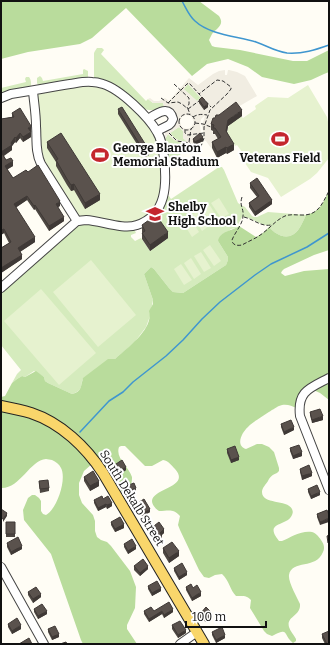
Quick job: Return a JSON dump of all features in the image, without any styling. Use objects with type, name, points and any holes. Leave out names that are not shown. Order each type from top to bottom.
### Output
[{"type":"main road","name":"South Dekalb Street","points":[[1,406],[32,413],[52,422],[67,433],[95,460],[108,479],[204,644]]},
{"type":"street","points":[[1,98],[11,94],[62,85],[91,82],[105,85],[123,96],[161,129],[166,178],[164,196],[159,208],[150,218],[136,225],[129,226],[86,220],[77,221],[1,288]]},
{"type":"street","points":[[33,91],[38,159],[77,221]]},
{"type":"street","points":[[148,119],[161,112],[169,112],[173,119],[171,123],[161,129]]},
{"type":"street","points":[[329,378],[317,384],[303,395],[299,408],[300,416],[329,490]]},
{"type":"street","points":[[1,567],[44,644]]},
{"type":"street","points":[[180,644],[197,632]]},
{"type":"path","points":[[161,129],[177,140],[189,142],[200,152],[208,115],[212,107],[230,91],[231,88],[224,81],[217,80],[199,94]]},
{"type":"path","points":[[168,103],[189,83],[212,107]]},
{"type":"path","points":[[174,84],[189,98],[187,109]]},
{"type":"path","points":[[160,98],[168,103],[180,103],[193,117],[195,123],[191,129],[189,142]]},
{"type":"path","points":[[187,109],[203,98]]},
{"type":"path","points":[[190,114],[180,116],[179,126],[185,130],[186,134],[190,135],[204,133]]},
{"type":"path","points":[[193,117],[202,114],[208,115]]},
{"type":"path","points":[[195,123],[212,127]]},
{"type":"path","points":[[185,130],[191,129]]},
{"type":"path","points":[[242,197],[242,222],[232,240],[233,244],[238,246],[263,233],[271,225],[285,216],[292,214],[306,215],[319,210],[329,191]]},
{"type":"path","points":[[243,217],[263,225],[271,225]]},
{"type":"green space","points":[[1,1],[199,1],[221,19],[220,26],[212,34],[209,40],[212,46],[293,61],[307,61],[329,50],[329,72],[311,80],[294,84],[262,77],[248,67],[228,59],[207,64],[192,76],[126,8],[92,38],[80,44],[28,52],[1,59]]},
{"type":"green space","points":[[97,48],[102,48],[104,50],[101,54],[146,101],[148,99],[153,103],[163,103],[164,106],[156,110],[143,109],[94,78],[94,53]]},
{"type":"green space","points":[[84,69],[88,71],[87,79],[38,85],[37,83],[37,78],[40,76],[43,81],[83,74]]},
{"type":"green space","points":[[26,77],[29,77],[30,79],[30,88],[1,94],[1,88],[26,82]]},
{"type":"green space","name":"George Blanton Memorial Stadium","points":[[91,82],[114,90],[157,131],[164,162],[159,208],[136,225],[77,221],[41,164],[33,91]]},
{"type":"green space","points":[[188,84],[201,98],[197,101],[183,89]]},
{"type":"green space","name":"Veterans Field","points":[[308,85],[327,117],[329,127],[329,158],[310,179],[281,197],[268,178],[251,172],[245,163],[248,160],[237,145],[235,146],[227,133],[229,124],[241,116],[243,118],[256,109],[255,106],[268,97],[288,98]]},
{"type":"green space","points":[[179,127],[183,131],[183,138],[188,142],[178,140],[170,133]]},
{"type":"green space","points":[[168,134],[178,141],[190,144],[192,147],[173,159],[176,164],[169,161],[165,139]]},
{"type":"green space","points":[[219,167],[222,167],[224,170],[238,203],[245,207],[252,216],[257,217],[268,212],[306,215],[298,230],[291,236],[284,236],[274,232],[269,227],[270,225],[242,217],[236,228],[231,229],[218,241],[228,257],[226,265],[183,293],[173,292],[151,267],[144,274],[153,300],[146,327],[134,343],[115,359],[110,359],[82,380],[79,391],[72,394],[48,383],[45,381],[44,377],[34,371],[25,377],[22,376],[12,383],[21,370],[1,345],[1,293],[77,227],[84,223],[134,229],[136,233],[131,235],[131,237],[135,241],[141,238],[150,251],[168,238],[158,217],[167,196],[171,199]]},
{"type":"green space","points":[[329,191],[329,250],[314,255],[284,269],[281,273],[285,276],[304,271],[329,269],[329,400],[320,393],[309,388],[297,408],[286,405],[277,407],[250,425],[244,432],[240,442],[246,449],[257,444],[262,444],[269,447],[274,452],[279,471],[270,477],[264,486],[262,491],[263,496],[266,499],[289,506],[293,512],[289,519],[275,527],[275,535],[279,541],[300,533],[312,532],[316,534],[323,544],[324,550],[320,558],[310,563],[295,567],[291,570],[289,575],[291,585],[300,604],[300,608],[291,618],[289,623],[296,641],[293,643],[284,632],[272,636],[267,634],[250,608],[251,600],[246,597],[236,596],[222,574],[209,578],[204,577],[199,570],[178,525],[180,516],[173,511],[159,511],[154,507],[152,502],[158,493],[175,484],[179,475],[168,462],[163,460],[152,466],[145,466],[125,446],[121,446],[119,447],[118,451],[119,455],[132,477],[131,484],[122,492],[100,457],[84,471],[79,483],[79,495],[82,503],[93,515],[97,537],[107,542],[111,546],[130,571],[136,587],[135,608],[127,625],[127,629],[137,644],[83,644],[51,554],[24,520],[23,510],[28,498],[32,495],[35,495],[41,501],[41,511],[43,514],[46,515],[50,512],[54,507],[60,493],[63,473],[57,463],[46,459],[35,464],[14,484],[1,488],[1,397],[5,396],[12,383],[17,379],[22,376],[25,377],[36,371],[44,377],[45,381],[48,383],[72,394],[78,392],[83,378],[108,359],[115,359],[134,343],[148,324],[150,317],[149,311],[153,304],[153,300],[144,274],[151,267],[173,292],[183,293],[226,265],[228,257],[218,241],[221,235],[239,226],[256,237],[269,227],[280,235],[291,236],[298,230],[306,215],[318,209]]},
{"type":"green space","points":[[219,198],[229,214],[221,218],[211,203]]},
{"type":"green space","points":[[209,204],[219,220],[212,225],[202,209]]},
{"type":"green space","points":[[199,210],[209,226],[202,231],[192,215]]},
{"type":"green space","points":[[189,216],[199,232],[192,237],[182,221]]},
{"type":"green space","points":[[210,245],[221,261],[214,266],[203,250]]},
{"type":"green space","points":[[201,252],[211,268],[204,272],[194,256]]},
{"type":"green space","points":[[191,258],[201,274],[194,279],[184,263]]},
{"type":"green space","points":[[91,260],[136,315],[98,347],[53,292]]},
{"type":"green space","points":[[181,264],[192,280],[184,285],[174,269]]},
{"type":"green space","points":[[41,289],[96,353],[59,385],[4,321]]},
{"type":"shaded area","points":[[225,70],[225,75],[227,75],[229,70],[245,76],[257,96],[222,116],[217,115],[213,122],[211,131],[213,132],[212,134],[216,135],[222,146],[217,144],[211,148],[201,137],[204,135],[202,126],[205,116],[201,119],[200,124],[201,136],[193,142],[195,145],[192,147],[190,144],[174,140],[168,134],[165,139],[165,132],[174,125],[177,119],[176,115],[172,110],[164,106],[163,103],[153,103],[148,99],[150,98],[154,101],[159,101],[165,98],[169,101],[189,78],[198,85],[219,71]],"holes":[[[188,84],[201,98],[197,101],[184,89]],[[186,115],[191,116],[194,122],[190,128],[186,129],[182,127],[180,121],[182,117]],[[179,127],[183,131],[183,138],[187,142],[174,138],[170,133]]]},
{"type":"building","points":[[202,97],[208,104],[204,107],[199,100]]},
{"type":"building","points":[[236,102],[242,110],[228,120],[226,131],[234,144],[217,152],[212,142],[221,137],[215,128],[213,128],[214,125],[211,124],[213,118]]},
{"type":"building","points":[[122,107],[149,150],[145,153],[118,109]]},
{"type":"building","points":[[20,108],[31,126],[28,128],[31,132],[23,137],[20,133],[11,143],[12,145],[1,152],[1,119],[14,117],[12,113]]},
{"type":"building","points":[[61,133],[100,194],[85,203],[74,184],[71,185],[67,179],[56,160],[58,159],[47,142]]},
{"type":"building","points":[[200,133],[203,137],[195,142],[193,139]]},
{"type":"building","points":[[1,152],[6,160],[11,158],[13,161],[5,166],[13,178],[26,170],[28,172],[38,165],[60,201],[56,204],[64,217],[49,226],[27,196],[14,204],[35,237],[18,248],[22,255],[1,268],[1,248],[11,242],[4,229],[1,230]]},
{"type":"building","points":[[257,178],[272,200],[255,212],[249,203],[259,196],[250,183]]},
{"type":"building","points":[[156,215],[168,232],[150,245],[142,233],[145,231],[142,225]]},
{"type":"building","points":[[320,409],[323,416],[312,420],[310,412]]},
{"type":"building","points":[[291,420],[294,427],[284,432],[281,424]]},
{"type":"building","points":[[299,445],[302,452],[293,456],[290,448]]},
{"type":"building","points":[[235,446],[239,457],[231,460],[227,449]]},
{"type":"building","points":[[122,460],[126,467],[117,472],[113,466]]},
{"type":"building","points":[[309,465],[312,473],[302,476],[300,469]]},
{"type":"building","points":[[93,471],[99,481],[90,486],[84,477]]},
{"type":"building","points":[[48,480],[49,488],[40,489],[39,481]]},
{"type":"building","points":[[134,483],[136,488],[129,491],[126,486]]},
{"type":"building","points":[[317,485],[320,492],[311,496],[308,489]]},
{"type":"building","points":[[102,496],[103,499],[108,496],[112,503],[98,508],[94,500]]},
{"type":"building","points":[[144,499],[150,509],[142,514],[136,504]]},
{"type":"building","points":[[1,509],[7,513],[3,519],[1,518]]},
{"type":"building","points":[[327,510],[329,518],[320,522],[317,514]]},
{"type":"building","points":[[120,517],[124,524],[115,529],[111,522]]},
{"type":"building","points":[[6,522],[15,522],[15,534],[6,534]]},
{"type":"building","points":[[159,522],[164,529],[160,533],[162,535],[158,538],[150,529]]},
{"type":"building","points":[[329,535],[329,543],[328,543],[327,536]]},
{"type":"building","points":[[18,537],[22,546],[11,552],[7,543]]},
{"type":"building","points":[[132,539],[136,546],[128,551],[124,544]]},
{"type":"building","points":[[172,542],[179,551],[169,558],[163,548]]},
{"type":"building","points":[[143,559],[148,566],[140,573],[134,566]]},
{"type":"building","points":[[182,563],[187,572],[179,577],[174,568]]},
{"type":"building","points":[[157,581],[161,588],[152,593],[148,586]]},
{"type":"building","points":[[191,584],[193,588],[197,585],[201,592],[192,598],[186,587]]},
{"type":"building","points":[[36,587],[41,594],[33,599],[28,592]]},
{"type":"building","points":[[169,602],[173,609],[164,615],[162,611],[149,619],[144,611],[151,607],[154,611]]},
{"type":"building","points":[[42,604],[47,611],[38,616],[34,609]]},
{"type":"building","points":[[206,607],[211,612],[206,619],[200,614]]},
{"type":"building","points":[[17,618],[21,625],[12,631],[8,624]]},
{"type":"building","points":[[180,621],[186,630],[178,635],[172,625]]},
{"type":"building","points":[[55,626],[59,634],[52,637],[48,629]]},
{"type":"building","points":[[222,627],[225,635],[216,640],[212,632]]},
{"type":"building","points":[[329,631],[329,644],[327,644],[322,634]]},
{"type":"building","points":[[29,638],[32,644],[19,644]]},
{"type":"waterway","points":[[182,1],[193,19],[201,26],[216,32],[256,42],[278,51],[298,53],[329,45]]},
{"type":"waterway","points":[[80,432],[109,401],[123,392],[133,382],[166,356],[220,302],[271,264],[307,247],[329,233]]},
{"type":"place","name":"Veterans Field","points":[[280,139]]},
{"type":"place","name":"George Blanton Memorial Stadium","points":[[100,155]]},
{"type":"place","name":"Shelby High School","points":[[155,214]]}]
